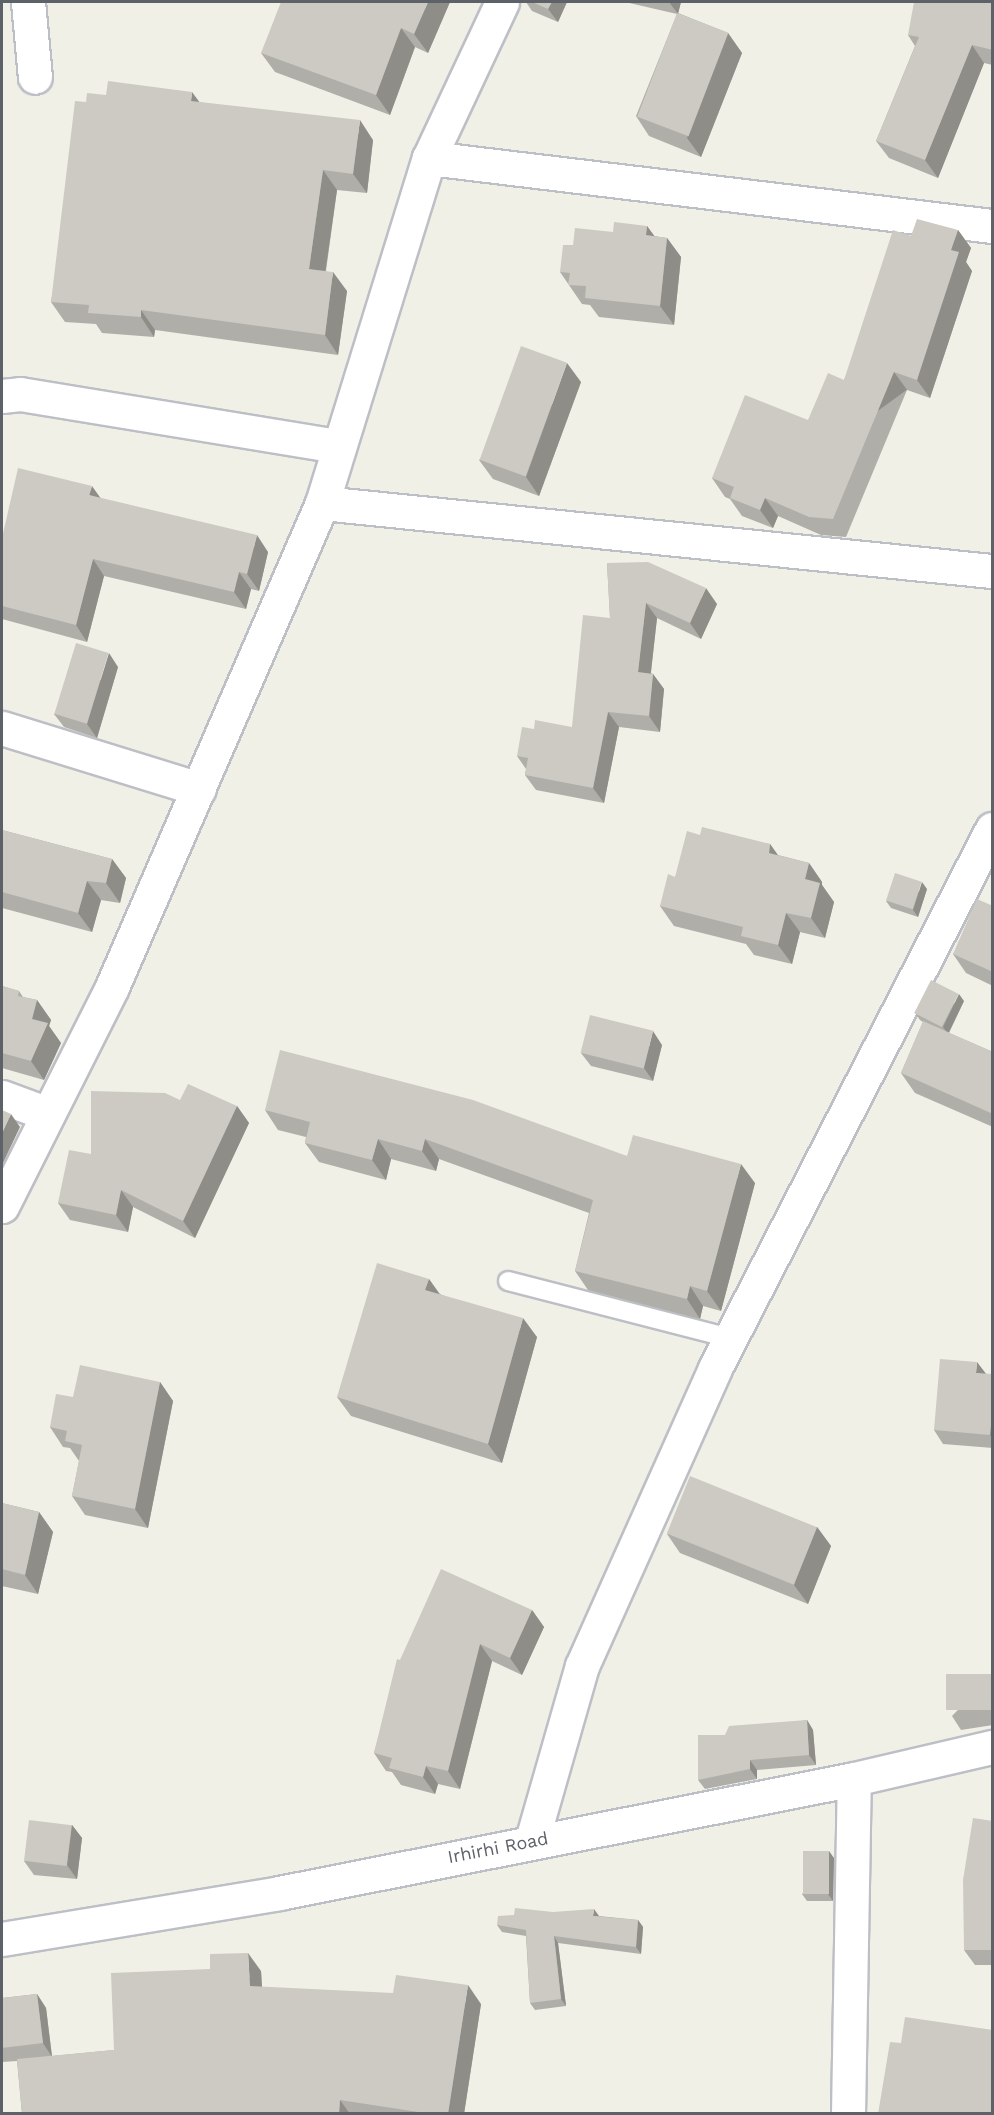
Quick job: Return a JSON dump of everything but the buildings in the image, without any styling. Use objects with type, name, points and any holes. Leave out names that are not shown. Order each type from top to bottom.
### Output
[{"type":"street","points":[[28,2],[35,76]]},
{"type":"street","points":[[2,1206],[112,987],[322,503],[429,158],[502,2]]},
{"type":"street","points":[[429,158],[993,226]]},
{"type":"street","points":[[2,396],[20,394],[339,446]]},
{"type":"street","points":[[322,503],[993,571]]},
{"type":"street","points":[[2,728],[199,789]]},
{"type":"street","points":[[532,1840],[582,1666],[730,1338],[993,829]]},
{"type":"street","points":[[2,1097],[48,1114]]},
{"type":"street","name":"Irhirhi Road","points":[[2,1939],[279,1893],[532,1840],[854,1779],[993,1748]]},
{"type":"street","points":[[848,2114],[854,1779]]},
{"type":"lane","points":[[508,1281],[730,1338]]}]
